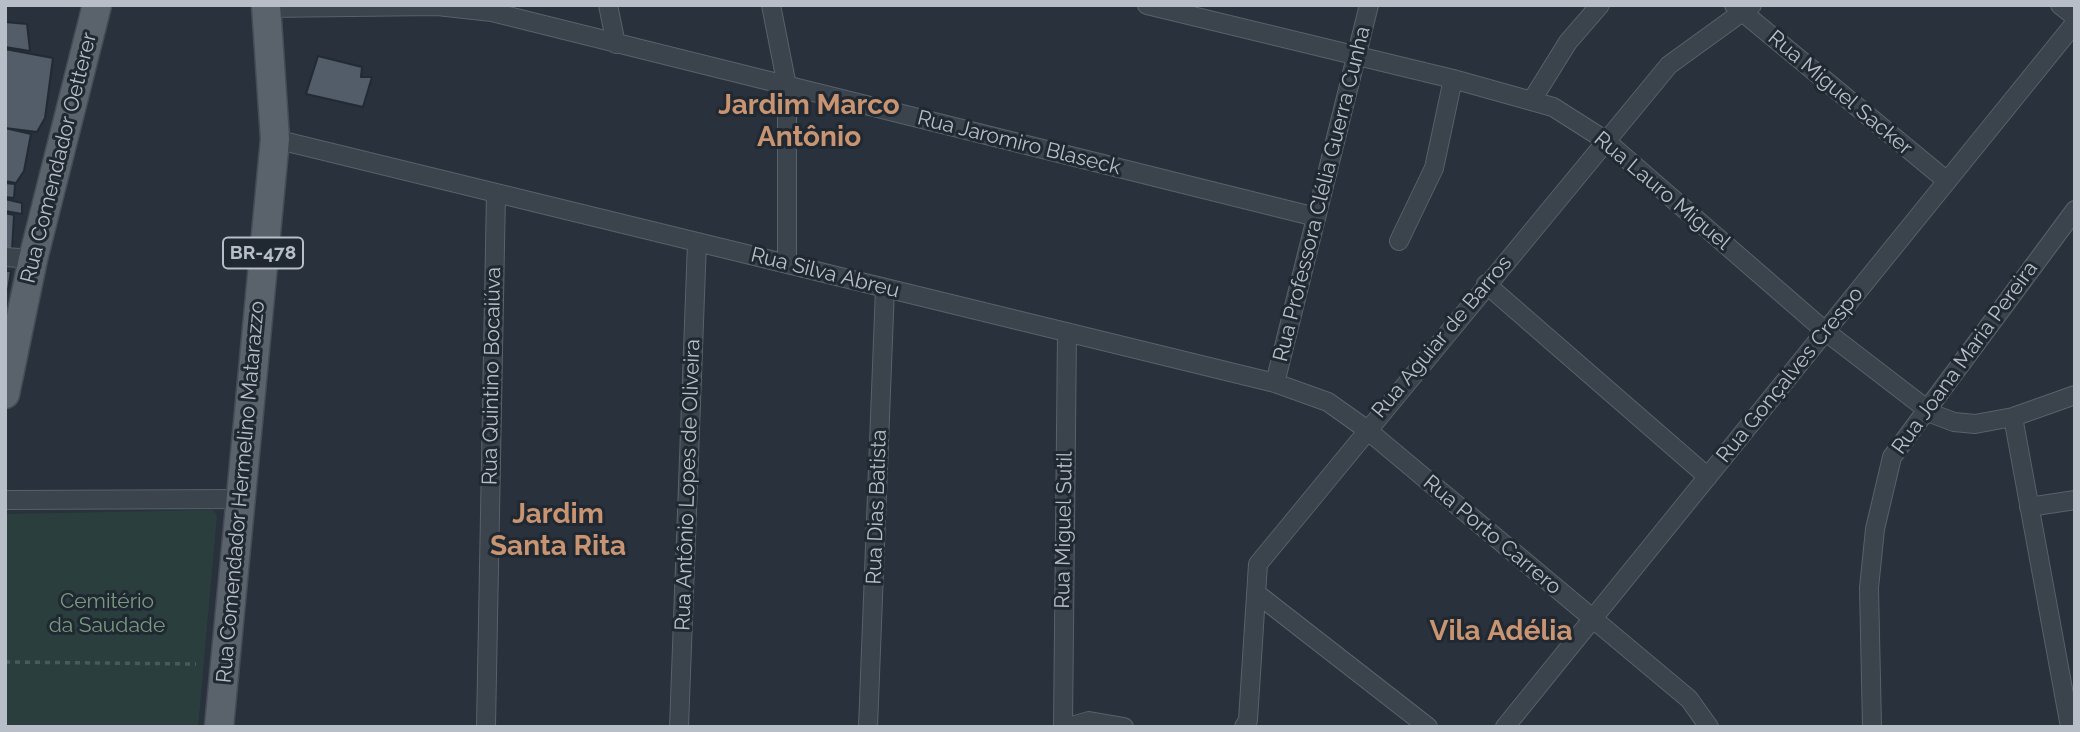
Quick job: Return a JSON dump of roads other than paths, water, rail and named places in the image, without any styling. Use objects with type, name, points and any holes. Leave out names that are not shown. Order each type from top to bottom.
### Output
[{"type":"main road","name":"Rua Comendador Oetterer","points":[[5,394],[19,258],[97,5]]},
{"type":"main road","name":"Rua Comendador Hermelino Matarazzo","points":[[219,727],[275,139],[267,6]]},
{"type":"street","points":[[608,5],[616,44]]},
{"type":"street","points":[[771,5],[787,86],[787,264]]},
{"type":"street","name":"Rua Lauro Miguel","points":[[1147,5],[1453,79],[1553,107],[1605,140],[1825,331],[1926,408],[1954,422],[1975,424],[2013,417],[2075,395]]},
{"type":"street","name":"Rua Professora Clélia Guerra Cunha","points":[[1275,383],[1369,5]]},
{"type":"street","points":[[1532,100],[1568,42],[1600,5]]},
{"type":"street","points":[[2060,5],[2075,17]]},
{"type":"street","name":"Rua Jaromiro Blaseck","points":[[267,6],[437,6],[492,12],[1316,217]]},
{"type":"street","name":"Rua Aguiar de Barros","points":[[1244,727],[1248,720],[1258,564],[1366,429],[1669,65],[1743,8]]},
{"type":"street","name":"Rua Miguel Sacker","points":[[1743,8],[1947,181]]},
{"type":"street","name":"Rua Gonçalves Crespo","points":[[1505,727],[2075,23]]},
{"type":"street","points":[[1399,241],[1434,168],[1453,79]]},
{"type":"street","name":"Rua Silva Abreu","points":[[275,139],[1275,383],[1328,402],[1366,429]]},
{"type":"street","name":"Rua Quintino Bocaiúva","points":[[486,727],[496,193]]},
{"type":"street","name":"Rua Joana Maria Pereira","points":[[1872,727],[1869,588],[1875,529],[1892,457],[2075,209]]},
{"type":"street","name":"Rua Antônio Lopes de Oliveira","points":[[679,727],[697,242]]},
{"type":"street","points":[[1486,285],[1708,477]]},
{"type":"street","name":"Rua Dias Batista","points":[[868,727],[885,288]]},
{"type":"street","name":"Rua Miguel Sutil","points":[[1063,727],[1067,332]]},
{"type":"street","points":[[2013,417],[2070,727]]},
{"type":"street","name":"Rua Porto Carrero","points":[[1366,429],[1689,699],[1709,727]]},
{"type":"street","points":[[5,500],[240,499]]},
{"type":"street","points":[[2029,507],[2075,500]]},
{"type":"street","points":[[1256,593],[1428,727]]},
{"type":"street","points":[[1068,727],[1093,724],[1124,727]]},
{"type":"district","name":"Jardim Marco Antônio","points":[[809,122]]},
{"type":"district","name":"Jardim Santa Rita","points":[[558,531]]},
{"type":"district","name":"Vila Adélia","points":[[1501,632]]},
{"type":"park label","name":"Cemitério da Saudade","points":[[107,614]]}]
